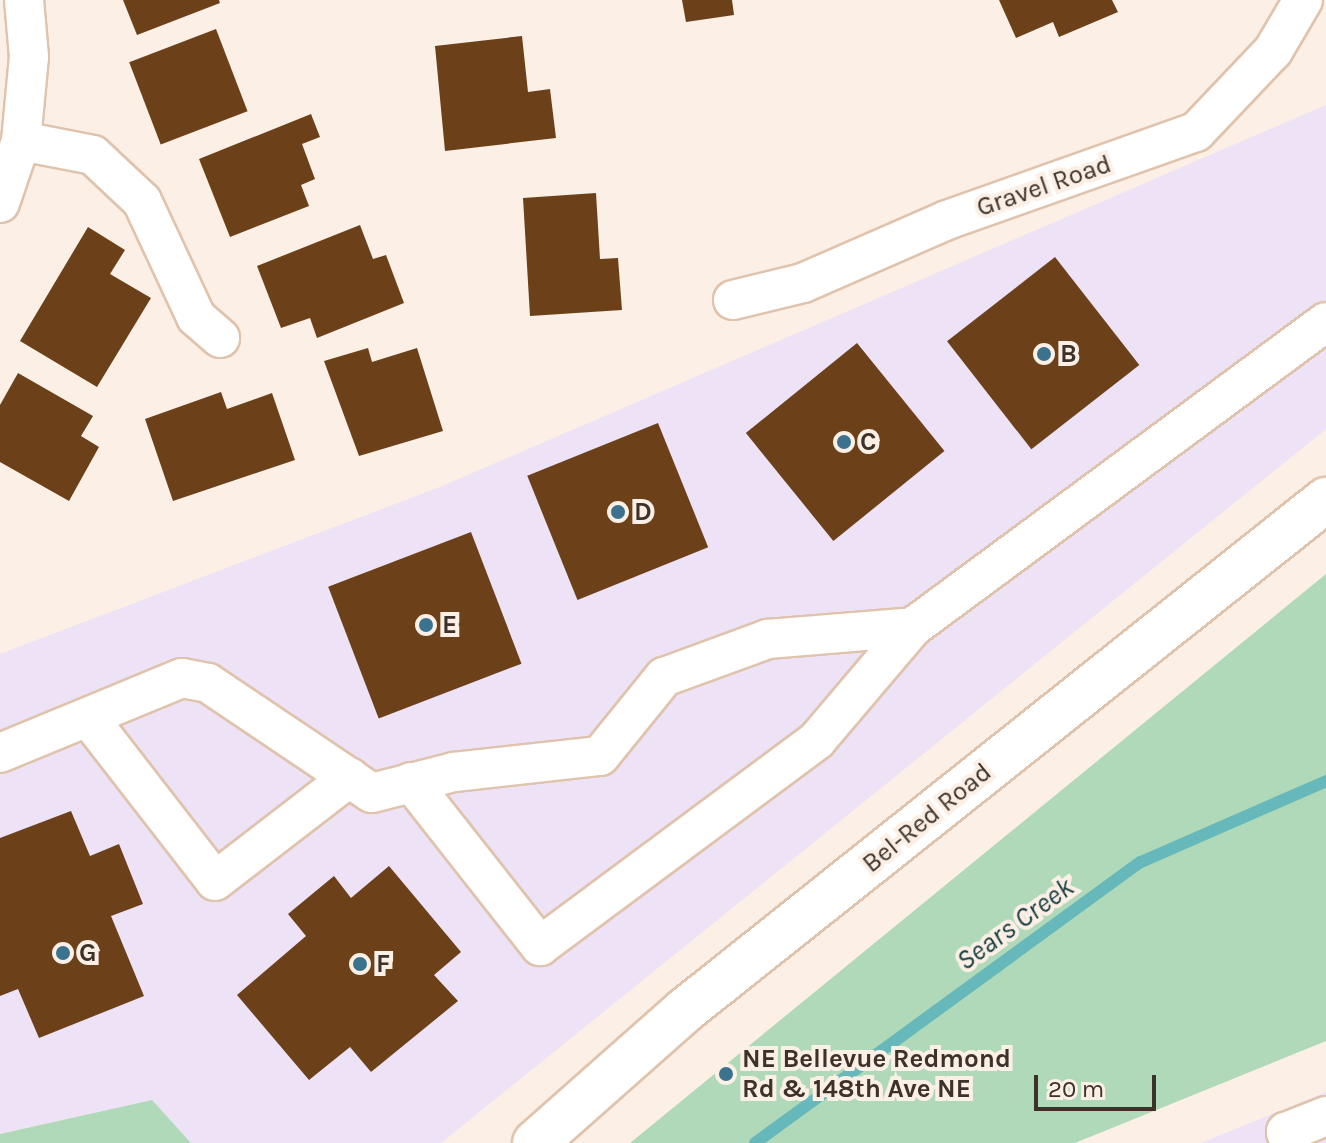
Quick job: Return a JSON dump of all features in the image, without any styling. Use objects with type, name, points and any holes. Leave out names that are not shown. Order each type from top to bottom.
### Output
[{"type":"main road","name":"Bel-Red Road","points":[[535,1143],[684,1011],[1326,500]]},
{"type":"street","points":[[0,203],[21,141],[29,57],[24,0]]},
{"type":"street","name":"Gravel Road","points":[[733,300],[803,283],[947,220],[1196,132],[1273,51],[1303,0]]},
{"type":"street","points":[[21,141],[93,155],[142,201],[196,317],[220,338]]},
{"type":"street","points":[[411,782],[540,946],[817,740],[913,627],[1326,322]]},
{"type":"street","points":[[0,753],[182,678],[208,683],[372,793],[411,782],[600,756],[664,677],[768,639],[913,627]]},
{"type":"street","points":[[88,717],[215,881],[350,777]]},
{"type":"street","points":[[1288,1138],[1326,1116]]},
{"type":"shaded area","points":[[1326,105],[1326,429],[441,1143],[191,1143],[152,1100],[0,1134],[0,654],[440,487]]},
{"type":"shaded area","points":[[1326,1092],[1326,1143],[1201,1143]]},
{"type":"green space","points":[[1326,574],[1326,1041],[1075,1143],[630,1143]]},
{"type":"green space","points":[[152,1100],[191,1143],[0,1143],[0,1134]]},
{"type":"building","points":[[123,0],[219,0],[220,3],[137,35]]},
{"type":"building","points":[[682,0],[732,0],[734,15],[686,22]]},
{"type":"building","points":[[999,0],[1112,0],[1118,12],[1059,37],[1053,22],[1016,38]]},
{"type":"building","points":[[216,29],[248,111],[161,144],[129,62]]},
{"type":"building","points":[[522,36],[528,92],[550,89],[556,138],[445,151],[435,46]]},
{"type":"building","points":[[311,114],[320,137],[302,144],[315,179],[301,185],[309,206],[230,237],[199,159]]},
{"type":"building","points":[[596,193],[600,259],[618,258],[622,310],[530,316],[523,198]]},
{"type":"building","points":[[360,225],[373,259],[386,255],[404,303],[317,338],[310,318],[281,328],[257,266]]},
{"type":"building","points":[[88,227],[125,250],[110,274],[151,298],[97,387],[20,341]]},
{"type":"building","name":"B","points":[[1055,257],[1139,365],[1031,449],[947,341]]},
{"type":"building","name":"C","points":[[857,343],[944,451],[833,541],[746,433]]},
{"type":"building","points":[[368,348],[372,362],[417,348],[443,431],[359,456],[324,361]]},
{"type":"building","points":[[18,373],[93,416],[81,436],[99,447],[69,501],[0,462],[0,405]]},
{"type":"building","points":[[221,392],[227,409],[272,393],[295,460],[173,501],[145,419]]},
{"type":"building","name":"D","points":[[658,423],[708,547],[577,600],[527,476]]},
{"type":"building","name":"E","points":[[471,532],[522,664],[379,718],[328,587]]},
{"type":"building","name":"G","points":[[71,811],[90,856],[119,844],[143,904],[111,916],[144,996],[39,1038],[18,989],[0,996],[0,838]]},
{"type":"building","name":"F","points":[[389,866],[461,952],[434,975],[458,1001],[371,1072],[350,1047],[309,1080],[237,995],[306,936],[288,914],[334,876],[351,898]]},
{"type":"waterway","name":"Sears Creek","points":[[755,1143],[1141,862],[1326,781]]},
{"type":"place","name":"B","points":[[1044,354]]},
{"type":"place","name":"C","points":[[844,442]]},
{"type":"place","name":"D","points":[[618,512]]},
{"type":"place","name":"E","points":[[426,625]]},
{"type":"place","name":"G","points":[[63,953]]},
{"type":"place","name":"F","points":[[360,964]]},
{"type":"place","name":"NE Bellevue Redmond Rd & 148th Ave NE","points":[[726,1074]]}]
